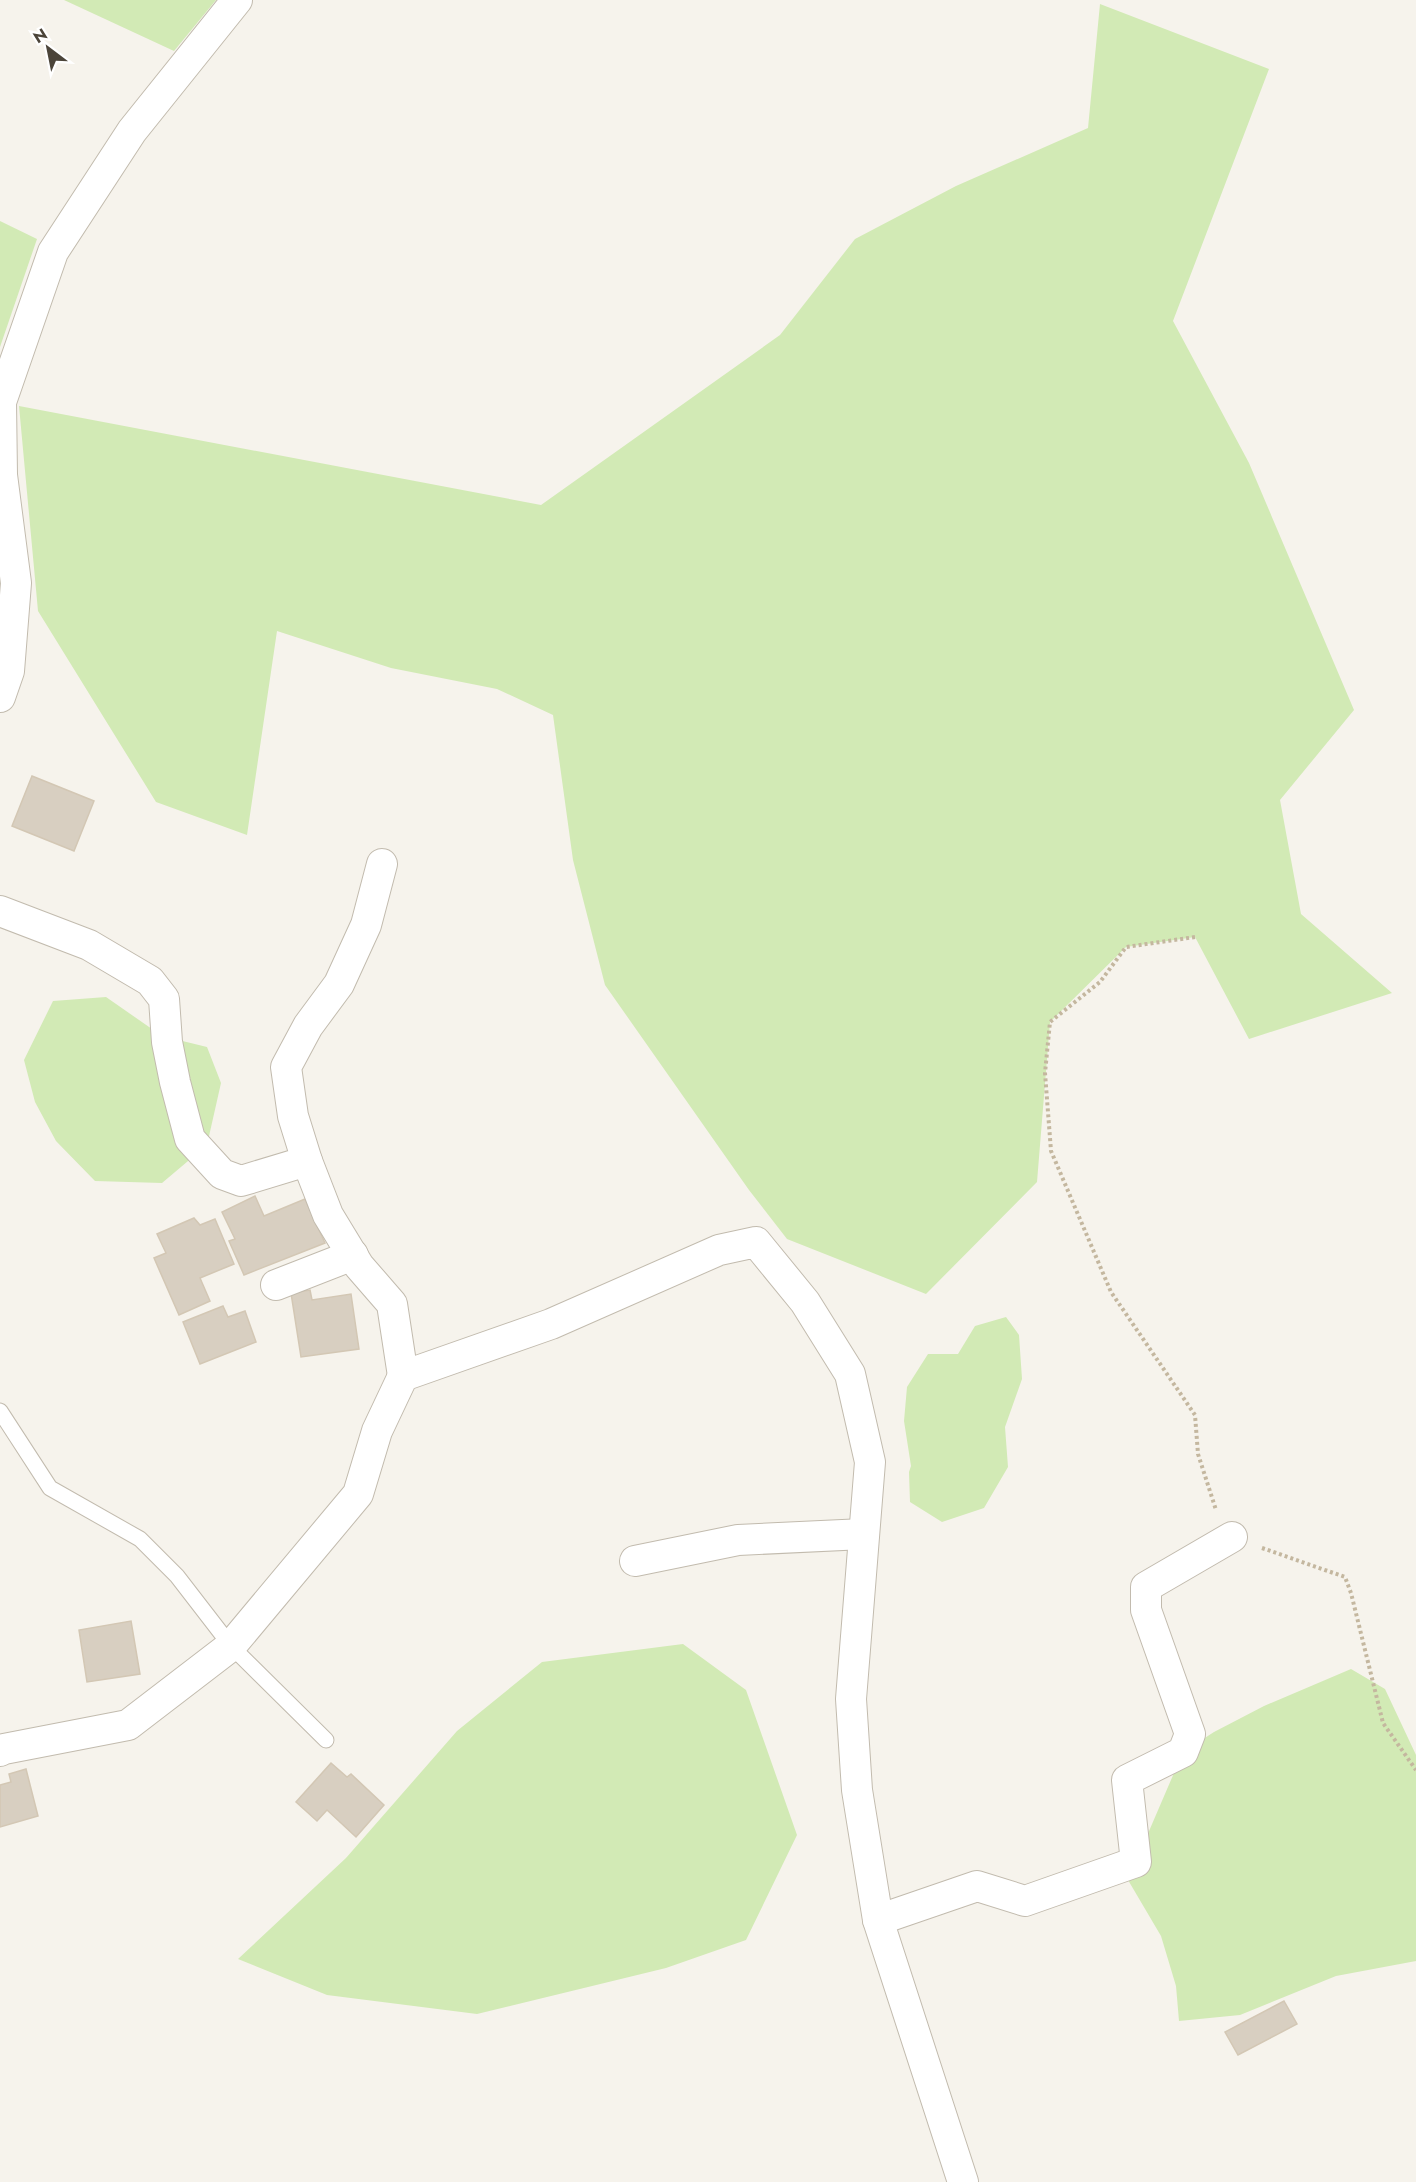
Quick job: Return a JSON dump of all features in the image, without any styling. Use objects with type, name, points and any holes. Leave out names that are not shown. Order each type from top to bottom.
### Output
[{"type":"street","points":[[0,697],[9,671],[16,583],[2,475],[1,402],[53,252],[132,131],[237,0]]},
{"type":"street","points":[[0,1751],[128,1725],[231,1646],[358,1494],[377,1431],[403,1376],[393,1304],[353,1255],[328,1215],[293,1116],[286,1066],[308,1026],[339,984],[366,925],[382,864]]},
{"type":"street","points":[[0,911],[89,945],[150,981],[164,999],[167,1042],[190,1139],[222,1174],[242,1181],[308,1161]]},
{"type":"street","points":[[403,1376],[551,1324],[719,1250],[756,1242],[806,1302],[850,1374],[870,1462],[851,1699],[857,1790],[878,1920],[963,2182]]},
{"type":"street","points":[[276,1285],[353,1255]]},
{"type":"street","points":[[635,1561],[738,1540],[864,1534]]},
{"type":"street","points":[[878,1920],[977,1886],[1025,1901],[1136,1862],[1127,1780],[1183,1752],[1190,1734],[1146,1610],[1146,1587],[1232,1537]]},
{"type":"lane","points":[[0,1411],[50,1488],[140,1539],[177,1576],[231,1646],[326,1740]]},
{"type":"path","points":[[1195,937],[1126,947],[1101,982],[1050,1022],[1045,1073],[1051,1151],[1111,1292],[1196,1416],[1198,1454],[1206,1484],[1212,1503],[1232,1537],[1345,1577],[1352,1593],[1383,1723],[1416,1770]]},
{"type":"green space","points":[[64,0],[216,0],[174,51]]},
{"type":"green space","points":[[1100,4],[1269,69],[1173,321],[1249,463],[1354,710],[1280,800],[1301,914],[1392,993],[1249,1039],[1195,937],[1126,947],[1050,1022],[1037,1182],[926,1294],[787,1239],[749,1190],[605,985],[573,860],[553,715],[497,689],[391,668],[277,631],[247,835],[156,802],[38,611],[19,406],[541,505],[780,335],[855,239],[956,186],[1088,128]]},
{"type":"green space","points":[[0,221],[37,239],[0,347]]},
{"type":"green space","points":[[106,997],[162,1036],[207,1047],[221,1083],[207,1145],[162,1183],[95,1181],[56,1141],[35,1102],[24,1060],[53,1001]]},
{"type":"green space","points":[[1006,1317],[1019,1335],[1022,1379],[1005,1427],[1008,1467],[984,1508],[942,1522],[910,1502],[909,1472],[911,1466],[904,1421],[907,1387],[928,1354],[958,1354],[975,1326]]},
{"type":"green space","points":[[683,1644],[746,1690],[797,1835],[746,1940],[666,1968],[477,2014],[327,1995],[238,1959],[346,1858],[457,1731],[542,1662]]},
{"type":"green space","points":[[1351,1669],[1385,1689],[1416,1755],[1416,1961],[1336,1976],[1240,2015],[1179,2021],[1176,1986],[1161,1936],[1128,1880],[1183,1752],[1214,1732],[1264,1706]]},
{"type":"building","points":[[32,776],[94,801],[74,851],[12,826]]},
{"type":"building","points":[[255,1196],[264,1216],[305,1199],[325,1243],[244,1275],[229,1241],[235,1239],[222,1212]]},
{"type":"building","points":[[194,1218],[200,1225],[215,1219],[234,1264],[200,1278],[210,1301],[179,1315],[154,1258],[166,1253],[157,1234]]},
{"type":"building","points":[[310,1290],[312,1300],[351,1294],[359,1349],[301,1357],[291,1293]]},
{"type":"building","points":[[223,1306],[228,1317],[245,1311],[256,1342],[200,1364],[183,1322]]},
{"type":"building","points":[[131,1621],[140,1674],[87,1682],[79,1630]]},
{"type":"building","points":[[331,1763],[347,1777],[351,1774],[384,1805],[356,1837],[327,1810],[317,1821],[296,1802]]},
{"type":"building","points":[[26,1769],[38,1816],[0,1827],[0,1785],[11,1782],[9,1774]]},
{"type":"building","points":[[1284,2001],[1297,2024],[1238,2055],[1225,2032]]}]
